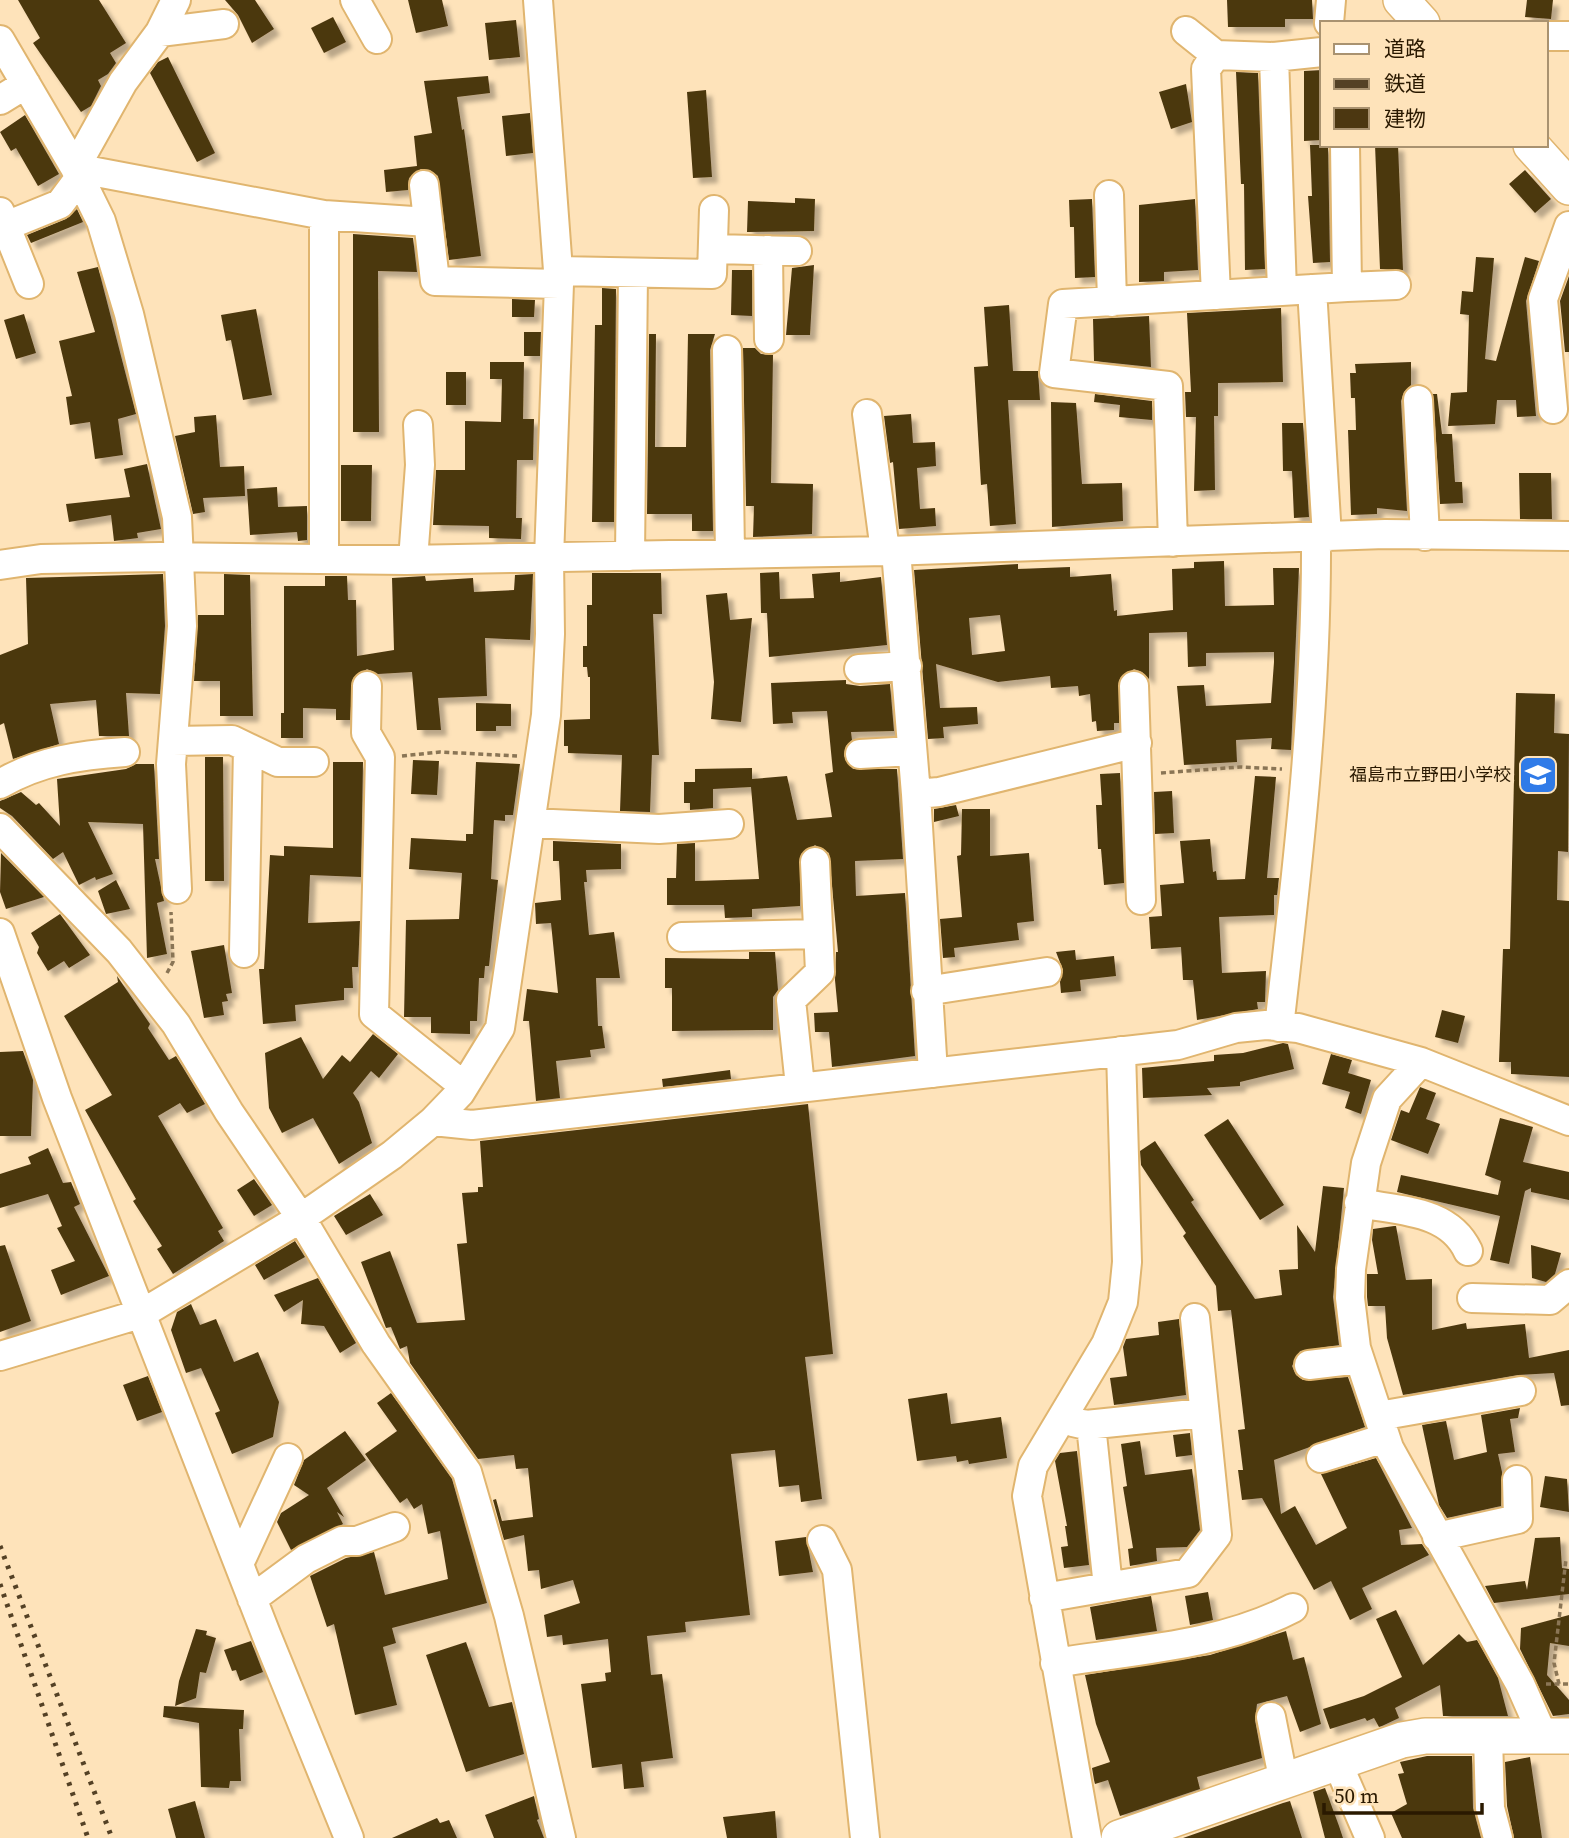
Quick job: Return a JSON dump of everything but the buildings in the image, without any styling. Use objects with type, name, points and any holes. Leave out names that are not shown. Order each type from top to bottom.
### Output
[{"type":"main road","points":[[1401,0],[1420,21]]},
{"type":"main road","points":[[1532,147],[1567,204]]},
{"type":"main road","points":[[1119,1838],[1402,1740],[1425,1736],[1556,1736]]},
{"type":"street","points":[[29,284],[3,219],[60,204],[123,82],[160,32],[176,0]]},
{"type":"street","points":[[355,0],[377,39]]},
{"type":"street","points":[[0,1356],[143,1313],[300,1218],[392,1155],[433,1121],[464,1086],[500,1028],[540,757],[550,634],[549,558],[559,278],[538,0]]},
{"type":"street","points":[[1329,21],[1331,0]]},
{"type":"street","points":[[160,32],[224,24]]},
{"type":"street","points":[[1186,30],[1216,55],[1274,57],[1320,52]]},
{"type":"street","points":[[1548,36],[1569,36]]},
{"type":"street","points":[[0,40],[78,173],[101,221],[123,291],[177,517],[181,557],[182,626],[171,764],[177,889]]},
{"type":"street","points":[[1216,55],[1206,69],[1216,295]]},
{"type":"street","points":[[1274,57],[1282,291]]},
{"type":"street","points":[[0,100],[26,85]]},
{"type":"street","points":[[1345,147],[1348,287]]},
{"type":"street","points":[[78,173],[324,215],[428,222]]},
{"type":"street","points":[[424,185],[435,281],[633,273],[712,274],[713,210]]},
{"type":"street","points":[[1109,195],[1112,302]]},
{"type":"street","points":[[1553,409],[1544,299],[1567,204]]},
{"type":"street","points":[[324,215],[324,559]]},
{"type":"street","points":[[714,249],[797,251]]},
{"type":"street","points":[[768,250],[769,339]]},
{"type":"street","points":[[630,556],[633,273]]},
{"type":"street","points":[[1174,542],[1168,386],[1054,373],[1063,304],[1396,285]]},
{"type":"street","points":[[1279,1027],[1305,770],[1322,537],[1312,289]]},
{"type":"street","points":[[727,349],[730,554]]},
{"type":"street","points":[[1418,400],[1426,536]]},
{"type":"street","points":[[867,414],[907,666],[933,1073]]},
{"type":"street","points":[[413,560],[419,465],[418,425]]},
{"type":"street","points":[[0,565],[41,559],[549,558],[890,551],[1322,537],[1569,536]]},
{"type":"street","points":[[859,669],[907,666]]},
{"type":"street","points":[[367,686],[366,733],[380,757],[374,1014],[464,1086]]},
{"type":"street","points":[[1134,686],[1141,900]]},
{"type":"street","points":[[173,741],[232,740],[278,762],[314,762]]},
{"type":"street","points":[[916,794],[939,792],[1137,743]]},
{"type":"street","points":[[244,953],[248,748]]},
{"type":"street","points":[[860,754],[912,751]]},
{"type":"street","points":[[0,784],[25,769],[78,755],[125,752]]},
{"type":"street","points":[[531,823],[659,830],[729,824]]},
{"type":"street","points":[[0,828],[119,951],[156,997],[300,1218],[376,1344],[467,1472],[509,1616],[561,1838]]},
{"type":"street","points":[[800,1086],[791,1000],[820,972],[815,862]]},
{"type":"street","points":[[0,933],[57,1098],[143,1313],[342,1836]]},
{"type":"street","points":[[682,937],[818,934]]},
{"type":"street","points":[[926,991],[1047,972]]},
{"type":"street","points":[[433,1121],[471,1125],[1178,1045],[1236,1028],[1279,1027],[1298,1028],[1421,1062],[1569,1121]]},
{"type":"street","points":[[1087,1838],[1027,1496],[1033,1466],[1106,1345],[1124,1302],[1128,1262],[1121,1051]]},
{"type":"street","points":[[1421,1062],[1387,1099],[1366,1163],[1359,1203],[1350,1298],[1359,1359],[1382,1427],[1437,1537],[1520,1684],[1556,1736]]},
{"type":"street","points":[[1359,1203],[1447,1222],[1461,1235],[1468,1251]]},
{"type":"street","points":[[1472,1298],[1550,1300],[1569,1284]]},
{"type":"street","points":[[1044,1598],[1188,1573],[1217,1535],[1195,1318]]},
{"type":"street","points":[[1309,1365],[1359,1359]]},
{"type":"street","points":[[1321,1458],[1382,1427],[1521,1391]]},
{"type":"street","points":[[1060,1418],[1091,1424],[1203,1413]]},
{"type":"street","points":[[1091,1424],[1108,1587]]},
{"type":"street","points":[[239,1564],[288,1458]]},
{"type":"street","points":[[1437,1537],[1518,1518],[1517,1480]]},
{"type":"street","points":[[252,1599],[306,1559],[342,1541],[357,1541],[395,1527]]},
{"type":"street","points":[[822,1540],[837,1570],[864,1838]]},
{"type":"street","points":[[1055,1663],[1205,1640],[1260,1625],[1293,1608]]},
{"type":"street","points":[[1271,1717],[1284,1783]]},
{"type":"street","points":[[1488,1736],[1490,1808],[1498,1838]]},
{"type":"street","points":[[1337,1762],[1370,1838]]},
{"type":"path","points":[[380,757],[440,752],[540,757]]},
{"type":"path","points":[[1138,775],[1240,767],[1305,770]]},
{"type":"path","points":[[156,997],[173,961],[171,905],[177,889]]},
{"type":"path","points":[[1559,1684],[1555,1663],[1566,1559]]},
{"type":"railway","points":[[0,1546],[112,1838]]},
{"type":"railway","points":[[0,1584],[88,1838]]},
{"type":"place","name":"福島市立野田小学校","points":[[1538,775]]}]
